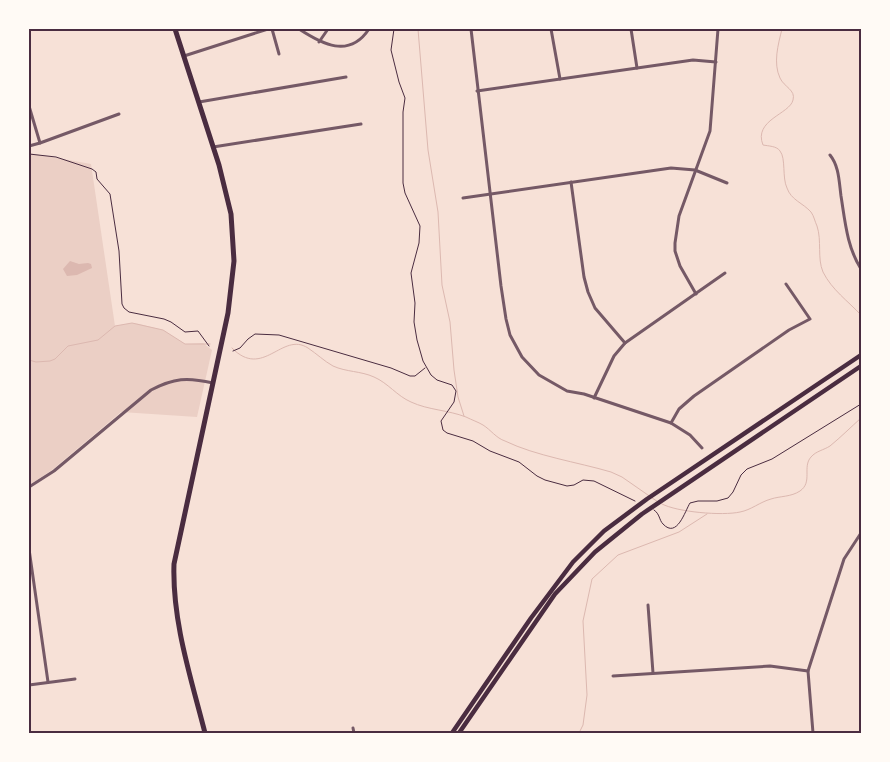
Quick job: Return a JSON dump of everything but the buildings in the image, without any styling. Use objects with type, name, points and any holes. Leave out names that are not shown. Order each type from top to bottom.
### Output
[{"type":"main road","points":[[175,29],[213,147],[231,214],[234,261],[230,306],[176,548],[173,585],[178,626],[205,733]]},
{"type":"main road","points":[[452,733],[527,624],[573,562],[604,532],[678,478],[861,354]]},
{"type":"main road","points":[[459,733],[555,594],[595,552],[642,514],[861,366]]},
{"type":"street","points":[[184,56],[268,29]]},
{"type":"street","points":[[272,29],[280,54]]},
{"type":"street","points":[[299,29],[319,42],[335,47],[361,39],[369,29]]},
{"type":"street","points":[[319,42],[328,29]]},
{"type":"street","points":[[471,29],[506,319],[513,342],[527,363],[546,379],[568,390],[671,424],[690,435],[702,448]]},
{"type":"street","points":[[551,29],[560,80]]},
{"type":"street","points":[[631,29],[637,68]]},
{"type":"street","points":[[696,294],[677,259],[675,243],[677,226],[710,131],[718,29]]},
{"type":"street","points":[[478,91],[698,60],[716,62]]},
{"type":"street","points":[[199,102],[346,77]]},
{"type":"street","points":[[29,106],[40,143]]},
{"type":"street","points":[[29,146],[119,114]]},
{"type":"street","points":[[213,147],[361,124]]},
{"type":"street","points":[[830,155],[836,163],[844,218],[852,251],[861,268]]},
{"type":"street","points":[[463,198],[671,168],[695,170],[727,183]]},
{"type":"street","points":[[571,182],[584,276],[588,292],[595,308],[626,343]]},
{"type":"street","points":[[594,398],[614,356],[626,343],[725,273]]},
{"type":"street","points":[[671,424],[679,409],[694,396],[789,330],[810,319],[786,284]]},
{"type":"street","points":[[29,488],[54,471],[151,390],[165,383],[182,379],[213,383]]},
{"type":"street","points":[[813,733],[808,671],[844,559],[861,533]]},
{"type":"street","points":[[29,549],[48,682]]},
{"type":"street","points":[[648,605],[653,672]]},
{"type":"street","points":[[527,624],[532,628]]},
{"type":"street","points":[[613,676],[770,666],[808,671]]},
{"type":"street","points":[[29,685],[75,679]]},
{"type":"street","points":[[353,728],[354,733]]},
{"type":"path","points":[[394,29],[391,50],[405,98],[403,112],[403,183],[405,193],[420,226],[419,243],[410,273],[415,303],[415,331],[426,368],[434,378],[454,386],[456,395],[452,405],[443,416],[442,426],[447,433],[473,441],[490,451],[519,462],[540,478],[568,486],[586,480],[594,481],[641,504]]},
{"type":"path","points":[[29,154],[56,157],[96,172],[97,180],[110,194],[119,251],[122,304],[124,308],[129,312],[171,322],[185,332],[198,331],[209,346]]},
{"type":"path","points":[[233,351],[240,348],[255,334],[279,335],[391,368],[410,376],[415,376],[426,368]]},
{"type":"path","points":[[648,508],[657,512],[662,522],[668,527],[678,526],[683,520],[688,506],[694,502],[717,501],[728,498],[732,495],[742,475],[747,470],[772,459],[861,404]]},
{"type":"shaded area","points":[[29,153],[91,164],[115,326],[132,323],[139,324],[163,330],[185,344],[203,343],[212,350],[197,417],[121,412],[52,470],[29,485]]},
{"type":"shaded area","points":[[70,261],[79,264],[88,263],[91,264],[92,268],[77,275],[67,276],[63,269]]},
{"type":"waterway","points":[[418,29],[428,150],[438,212],[442,285],[450,322],[458,397],[464,416]]},
{"type":"waterway","points":[[782,29],[777,54],[777,66],[780,78],[793,94],[793,100],[786,109],[767,123],[761,136],[763,145],[775,147],[782,154],[785,179],[789,192],[811,212],[817,226],[820,261],[823,272],[836,290],[861,315]]},
{"type":"waterway","points":[[29,360],[36,362],[50,361],[55,359],[68,346],[98,340],[115,326],[132,323],[163,330],[185,344],[210,344]]},
{"type":"waterway","points":[[232,348],[243,356],[253,359],[263,358],[290,345],[299,344],[308,348],[333,366],[369,375],[411,402],[424,407],[466,417],[486,427],[499,438],[517,446],[543,455],[611,472],[622,477],[658,502]]},
{"type":"waterway","points":[[662,504],[689,511],[732,513],[744,511],[771,499],[797,493],[806,483],[807,465],[811,457],[830,446],[861,418]]},
{"type":"waterway","points":[[579,733],[583,725],[587,695],[583,621],[592,579],[618,555],[679,532],[707,514]]}]
